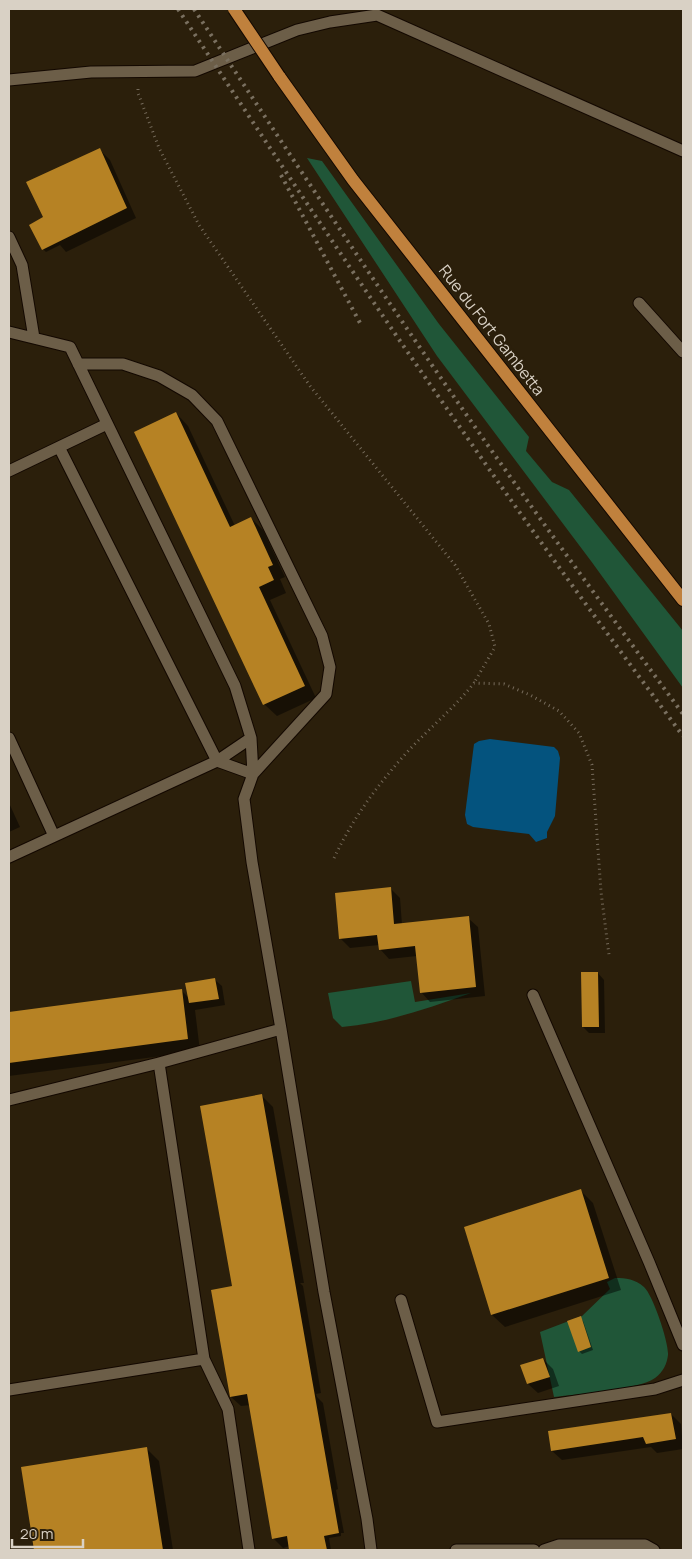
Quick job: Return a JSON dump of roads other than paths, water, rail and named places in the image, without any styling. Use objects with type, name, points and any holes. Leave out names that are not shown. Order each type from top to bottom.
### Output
[{"type":"main road","name":"Rue du Fort Gambetta","points":[[234,9],[353,180],[683,600]]},
{"type":"lane","points":[[9,80],[90,72],[195,71],[297,30],[377,14],[683,151]]},
{"type":"lane","points":[[9,237],[22,265],[34,338]]},
{"type":"lane","points":[[640,303],[683,352]]},
{"type":"lane","points":[[9,332],[70,347],[235,686],[251,738],[254,774]]},
{"type":"lane","points":[[78,364],[123,364],[159,376],[192,395],[217,421],[322,636],[330,666],[326,694],[254,774],[244,800],[246,826],[324,1292],[367,1519],[371,1550]]},
{"type":"lane","points":[[9,471],[108,424]]},
{"type":"lane","points":[[59,447],[217,761],[254,774]]},
{"type":"lane","points":[[9,738],[54,836]]},
{"type":"lane","points":[[9,857],[217,761],[251,738]]},
{"type":"lane","points":[[533,995],[683,1345]]},
{"type":"lane","points":[[9,1100],[159,1063],[281,1029]]},
{"type":"lane","points":[[159,1063],[204,1359],[228,1409],[249,1550]]},
{"type":"lane","points":[[401,1300],[437,1422],[655,1389],[683,1380]]},
{"type":"lane","points":[[9,1390],[204,1359]]},
{"type":"lane","points":[[544,1550],[558,1544],[645,1545],[654,1550]]},
{"type":"lane","points":[[456,1550],[534,1550]]},
{"type":"water","points":[[490,739],[554,747],[558,751],[560,758],[555,816],[547,832],[547,838],[536,842],[529,834],[473,827],[467,824],[465,815],[474,744]]},
{"type":"railway","points":[[178,9],[427,381],[545,548],[683,736]]},
{"type":"railway","points":[[194,9],[439,375],[552,535],[683,714]]},
{"type":"railway","points":[[281,175],[360,323]]}]
